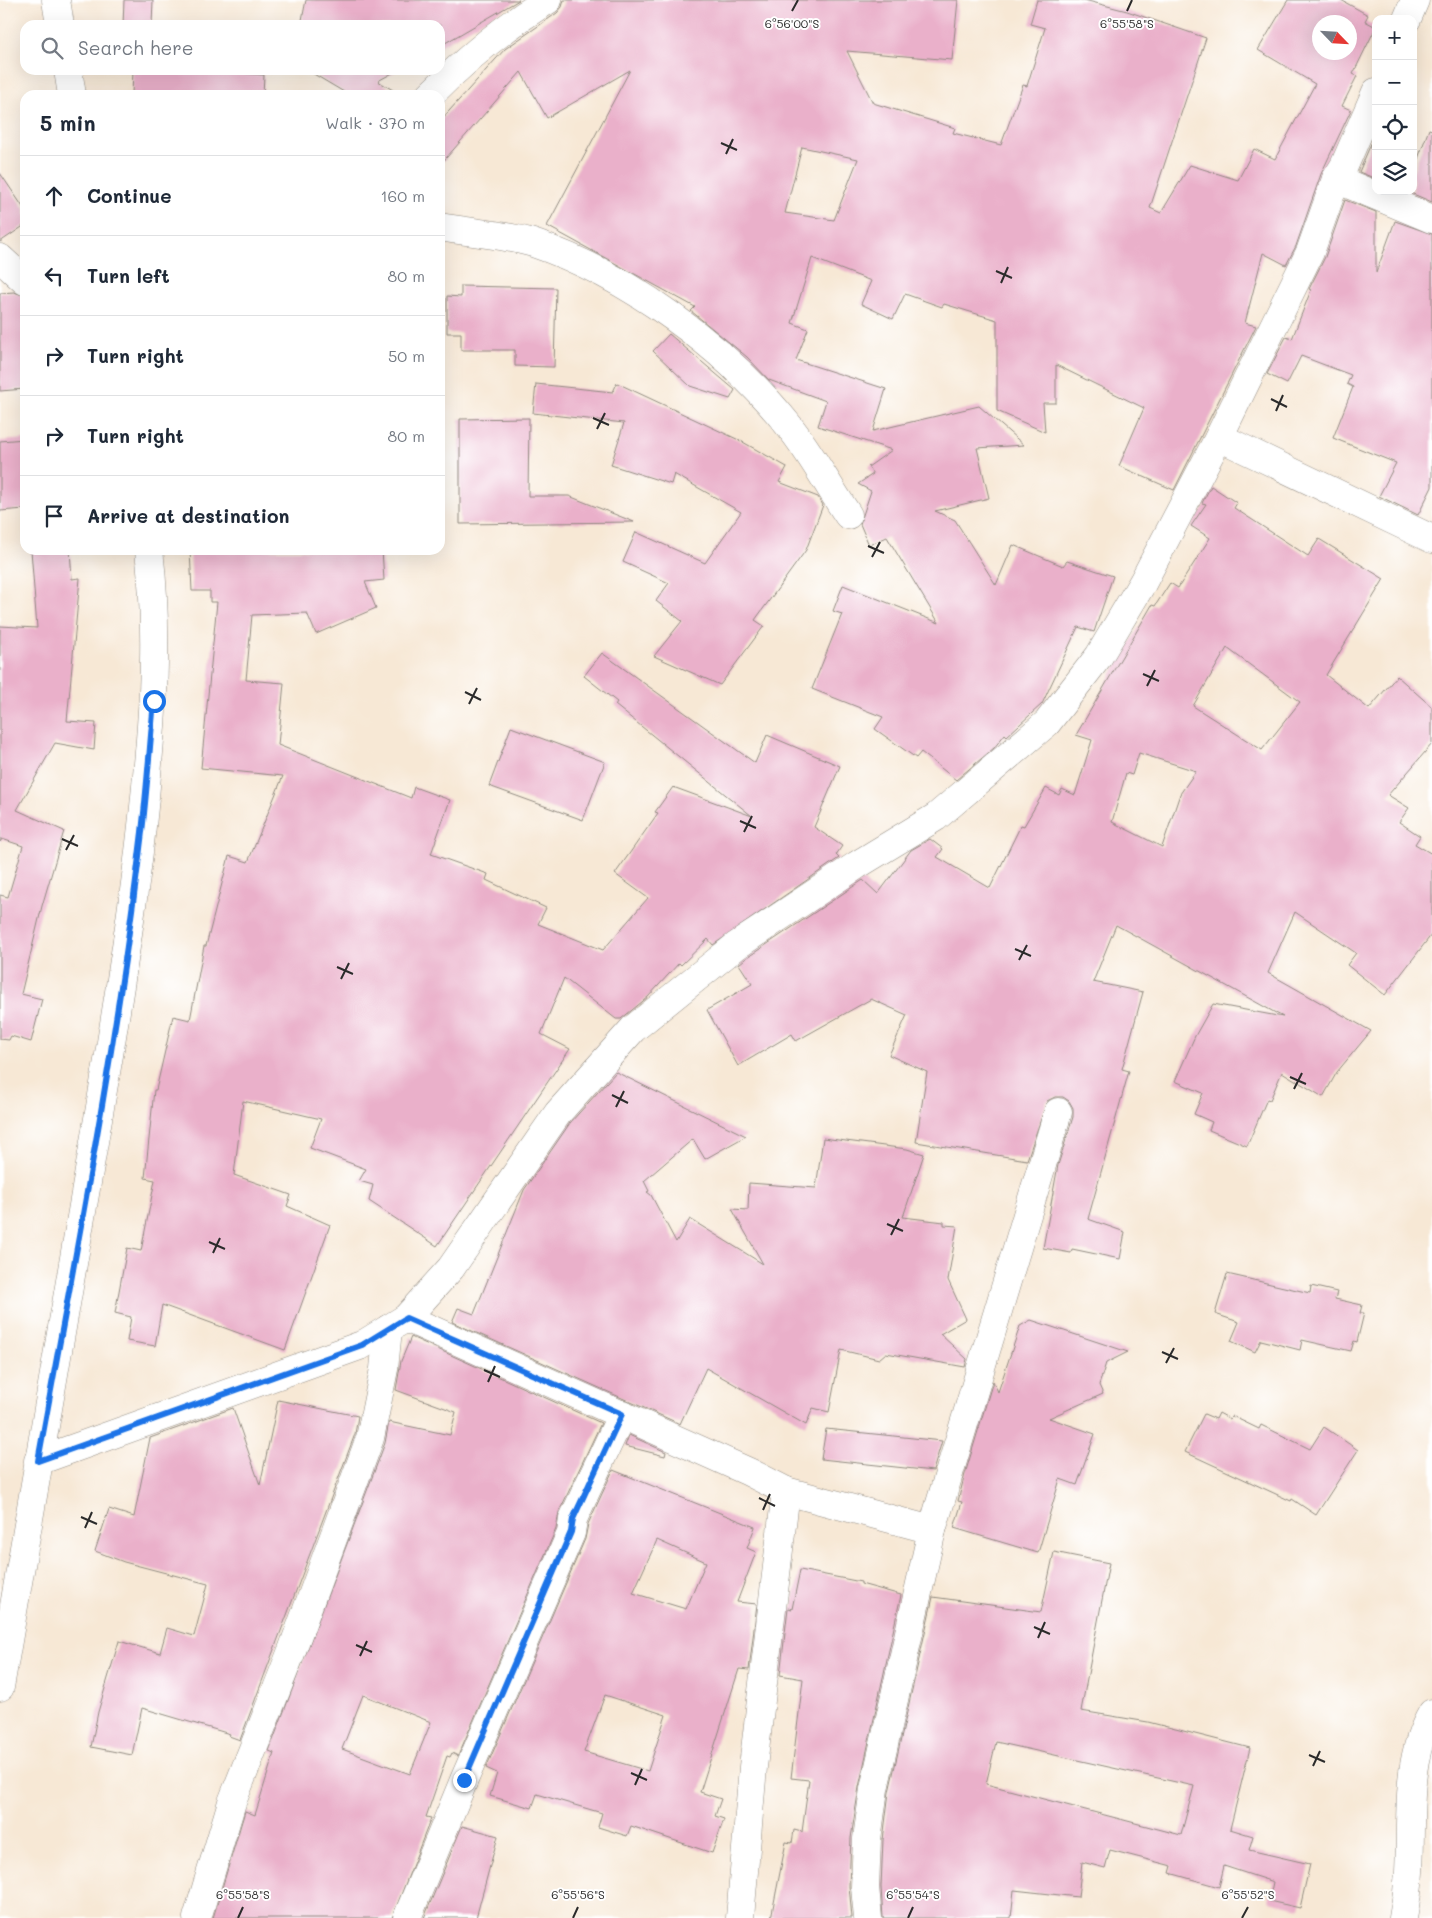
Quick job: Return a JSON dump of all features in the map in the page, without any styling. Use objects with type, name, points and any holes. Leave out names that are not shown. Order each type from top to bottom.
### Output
[{"type":"street","points":[[56,0],[59,20]]},
{"type":"street","points":[[435,90],[462,63],[527,13],[548,0]]},
{"type":"street","points":[[1409,15],[1415,0]]},
{"type":"street","points":[[69,75],[71,90]]},
{"type":"street","points":[[38,1461],[362,1345],[397,1324],[451,1268],[558,1113],[633,1029],[736,946],[857,866],[936,817],[1047,723],[1099,656],[1143,582],[1219,437],[1310,252],[1336,179],[1344,166],[1372,101]]},
{"type":"street","points":[[1336,179],[1432,219]]},
{"type":"street","points":[[445,228],[532,242],[607,274],[672,315],[735,368],[789,426],[848,515]]},
{"type":"street","points":[[0,258],[20,276]]},
{"type":"street","points":[[1219,437],[1432,539]]},
{"type":"street","points":[[0,1687],[38,1461],[85,1204],[120,986],[142,831],[154,701],[155,622],[149,555]]},
{"type":"street","points":[[868,1918],[865,1887],[867,1839],[874,1789],[932,1530],[1058,1112]]},
{"type":"street","points":[[397,1324],[622,1414],[786,1491],[932,1530]]},
{"type":"street","points":[[197,1918],[232,1802],[291,1653],[370,1438],[384,1369],[397,1324]]},
{"type":"street","points":[[407,1918],[467,1772],[571,1532],[573,1519],[622,1414]]},
{"type":"street","points":[[740,1918],[753,1767],[786,1491]]},
{"type":"street","points":[[1403,1918],[1409,1872],[1409,1820],[1414,1768],[1420,1742],[1432,1713]]},
{"type":"building","points":[[124,0],[153,0],[152,20],[123,20]]},
{"type":"building","points":[[306,0],[519,0],[445,43],[445,20],[302,20]]},
{"type":"building","points":[[564,0],[958,0],[952,60],[847,51],[873,103],[955,128],[953,133],[1001,145],[1023,85],[1027,86],[1045,28],[1030,24],[1037,0],[1084,0],[1127,11],[1206,38],[1150,208],[1161,213],[1190,165],[1238,180],[1254,149],[1275,159],[1315,84],[1258,50],[1288,0],[1341,0],[1368,15],[1365,21],[1372,25],[1372,35],[1353,74],[1357,76],[1342,106],[1351,110],[1321,174],[1296,246],[1286,265],[1263,253],[1245,323],[1256,326],[1174,490],[1119,466],[1144,408],[1056,365],[1056,403],[1043,403],[1045,432],[997,411],[997,320],[944,304],[942,307],[905,294],[893,319],[861,304],[871,281],[812,258],[792,323],[808,329],[796,360],[886,389],[873,431],[979,406],[1024,445],[977,448],[989,498],[935,511],[955,520],[996,585],[1013,545],[1063,566],[1067,561],[1113,576],[1094,632],[1078,627],[1042,704],[1007,736],[1005,734],[994,748],[956,780],[921,752],[916,758],[875,729],[883,717],[812,689],[842,614],[833,611],[843,585],[939,623],[887,537],[869,545],[860,524],[871,491],[858,484],[873,474],[868,467],[892,450],[818,426],[826,401],[769,380],[747,357],[691,311],[695,307],[547,226],[630,70],[547,118],[521,72],[445,159],[445,115],[505,49],[557,13],[562,7]],"holes":[[[802,147],[858,159],[834,220],[785,213]]]},
{"type":"building","points":[[133,75],[264,75],[263,90],[132,90]]},
{"type":"building","points":[[315,75],[389,75],[378,81],[393,90],[341,90]]},
{"type":"building","points":[[1429,129],[1432,130],[1432,202],[1415,195],[1417,195],[1417,161]]},
{"type":"building","points":[[1372,141],[1372,177],[1359,172]]},
{"type":"building","points":[[0,173],[20,203],[20,228],[0,242]]},
{"type":"building","points":[[1345,200],[1376,212],[1376,273],[1395,221],[1432,234],[1432,487],[1418,515],[1379,496],[1396,463],[1333,438],[1353,387],[1347,384],[1351,375],[1301,356],[1287,384],[1267,374],[1286,337],[1292,339],[1311,290],[1309,289],[1325,257]]},
{"type":"building","points":[[461,286],[556,288],[554,367],[515,366],[515,350],[461,350],[461,333],[447,333],[447,296],[461,297]]},
{"type":"building","points":[[14,292],[20,294],[20,389],[0,391],[0,293]]},
{"type":"building","points":[[669,334],[735,390],[730,399],[690,386],[653,351]]},
{"type":"building","points":[[617,383],[741,441],[787,467],[779,482],[818,497],[823,505],[806,550],[755,620],[764,626],[720,685],[654,656],[682,621],[656,601],[669,583],[623,562],[636,532],[705,563],[741,512],[674,474],[671,484],[611,465],[624,423],[533,413],[536,384],[613,392]]},
{"type":"building","points":[[529,418],[528,496],[569,496],[634,522],[460,524],[460,419]]},
{"type":"building","points":[[20,439],[20,509],[0,511],[0,441]]},
{"type":"building","points":[[1211,486],[1237,503],[1234,508],[1308,556],[1319,539],[1384,579],[1326,675],[1369,709],[1397,676],[1432,707],[1432,744],[1388,795],[1409,808],[1399,822],[1420,836],[1415,844],[1432,854],[1432,934],[1385,995],[1347,965],[1356,953],[1295,912],[1268,973],[1371,1031],[1337,1072],[1323,1097],[1282,1072],[1270,1100],[1267,1099],[1247,1146],[1209,1130],[1212,1122],[1194,1114],[1203,1093],[1175,1081],[1195,1036],[1213,1004],[1283,1017],[1116,925],[1093,982],[1143,992],[1122,1069],[1129,1071],[1088,1219],[1125,1232],[1120,1259],[1072,1249],[1071,1253],[1043,1248],[1058,1165],[1073,1117],[1073,1108],[1069,1101],[1063,1097],[1055,1097],[1047,1101],[1027,1160],[916,1142],[927,1072],[889,1055],[907,1015],[871,999],[796,1041],[792,1034],[738,1066],[707,1010],[752,984],[739,964],[745,959],[863,880],[878,894],[911,850],[930,839],[943,849],[937,857],[990,888],[1021,825],[1024,826],[1046,788],[1059,795],[1062,789],[1075,795],[1092,740],[1076,735],[1152,605],[1155,606],[1170,583],[1178,588],[1210,538],[1191,526],[1206,504],[1202,503]],"holes":[[[1227,648],[1300,702],[1262,750],[1193,706]],[[1139,753],[1196,771],[1180,794],[1162,847],[1112,822],[1126,773],[1132,775]]]},
{"type":"building","points":[[31,555],[70,555],[72,579],[80,578],[67,721],[96,723],[94,750],[55,743],[17,810],[64,831],[42,906],[21,994],[42,999],[31,1042],[11,1036],[9,1040],[0,1039],[0,895],[8,897],[23,846],[2,839],[0,842],[0,626],[37,628]]},
{"type":"building","points":[[190,555],[382,555],[384,580],[365,582],[376,608],[316,634],[307,613],[252,615],[246,680],[284,683],[278,745],[411,798],[414,787],[450,800],[431,854],[488,874],[486,880],[546,908],[538,924],[603,950],[648,898],[615,874],[658,813],[655,812],[673,787],[752,816],[615,705],[617,702],[584,676],[602,653],[755,763],[767,735],[840,766],[814,827],[842,846],[836,855],[839,858],[713,945],[708,939],[681,965],[679,963],[648,997],[621,1019],[616,1019],[564,978],[541,1034],[570,1049],[437,1246],[369,1201],[373,1185],[359,1181],[366,1169],[310,1148],[321,1119],[243,1101],[234,1175],[291,1195],[287,1206],[330,1225],[285,1350],[162,1305],[155,1346],[127,1341],[131,1317],[115,1313],[127,1248],[141,1251],[155,1180],[145,1178],[154,1090],[156,1090],[173,1016],[190,1020],[204,946],[206,946],[229,856],[248,862],[283,776],[201,768],[217,602],[210,602],[210,591],[192,591]]},
{"type":"building","points":[[511,727],[605,762],[583,820],[489,786]]},
{"type":"building","points":[[616,1072],[746,1136],[705,1159],[693,1139],[644,1181],[649,1191],[647,1192],[651,1195],[676,1242],[690,1219],[763,1264],[732,1209],[748,1210],[749,1183],[816,1188],[823,1138],[907,1149],[924,1154],[903,1217],[944,1222],[944,1225],[957,1226],[948,1280],[966,1319],[940,1334],[967,1359],[965,1367],[886,1353],[879,1359],[841,1350],[829,1412],[813,1408],[806,1425],[706,1368],[680,1424],[452,1322],[458,1308],[474,1314],[524,1190],[570,1123]]},
{"type":"building","points":[[1227,1274],[1310,1293],[1311,1286],[1337,1292],[1335,1299],[1362,1305],[1360,1313],[1364,1313],[1357,1342],[1354,1341],[1351,1351],[1302,1340],[1300,1350],[1261,1340],[1255,1352],[1231,1341],[1239,1322],[1215,1314]]},
{"type":"building","points":[[1031,1320],[1128,1352],[1106,1363],[1099,1385],[1103,1394],[1049,1418],[1095,1434],[1077,1485],[1060,1479],[1038,1553],[954,1528],[962,1502],[958,1501],[965,1474],[993,1381],[998,1392],[1020,1326]]},
{"type":"building","points":[[411,1337],[601,1423],[559,1512],[556,1529],[458,1756],[452,1753],[450,1757],[447,1756],[426,1817],[431,1818],[392,1918],[213,1918],[245,1811],[255,1815],[274,1753],[269,1751],[385,1443],[389,1422],[450,1435],[456,1412],[396,1390],[401,1361]],"holes":[[[363,1695],[431,1722],[410,1774],[342,1749]]]},
{"type":"building","points":[[278,1400],[358,1416],[355,1434],[240,1740],[229,1736],[230,1734],[142,1708],[132,1755],[91,1747],[98,1712],[119,1641],[160,1653],[167,1628],[194,1636],[208,1584],[124,1562],[95,1551],[109,1509],[134,1517],[150,1438],[233,1408],[260,1485]]},
{"type":"building","points":[[1219,1413],[1230,1419],[1232,1416],[1259,1429],[1261,1425],[1310,1449],[1324,1427],[1358,1450],[1316,1515],[1292,1499],[1291,1501],[1185,1452],[1204,1414],[1216,1419]]},
{"type":"building","points":[[826,1429],[942,1441],[933,1471],[821,1459]]},
{"type":"building","points":[[629,1435],[666,1452],[665,1456],[625,1446]]},
{"type":"building","points":[[613,1470],[755,1527],[747,1548],[756,1552],[737,1602],[757,1604],[749,1670],[739,1669],[700,1792],[721,1799],[715,1816],[724,1819],[712,1853],[631,1826],[627,1836],[598,1827],[602,1813],[537,1794],[532,1808],[490,1796],[497,1773],[486,1768],[585,1539],[588,1524]],"holes":[[[657,1540],[706,1562],[686,1609],[633,1593]],[[605,1695],[666,1715],[648,1771],[584,1752]]]},
{"type":"building","points":[[1054,1552],[1109,1563],[1081,1711],[1148,1722],[1250,1748],[1230,1829],[1253,1836],[1249,1850],[1310,1864],[1300,1908],[1269,1901],[1273,1882],[1224,1866],[1219,1887],[1170,1873],[1172,1866],[1110,1850],[1105,1868],[1082,1862],[1078,1897],[1014,1890],[1011,1918],[883,1918],[881,1887],[883,1840],[889,1792],[933,1597],[1041,1612]],"holes":[[[996,1742],[1194,1786],[1181,1835],[986,1784]]]},
{"type":"building","points":[[800,1570],[861,1582],[861,1584],[901,1595],[859,1787],[851,1838],[849,1886],[852,1918],[771,1918],[786,1842],[792,1843],[794,1830],[802,1832],[809,1780],[791,1778],[803,1679],[780,1675],[788,1608],[792,1609]]},
{"type":"building","points":[[462,1826],[498,1836],[476,1918],[424,1918]]},
{"type":"route","points":[[154,701],[142,831],[120,986],[83,1213],[38,1461],[362,1345],[406,1318],[622,1414],[573,1519],[571,1532],[464,1780]]}]
